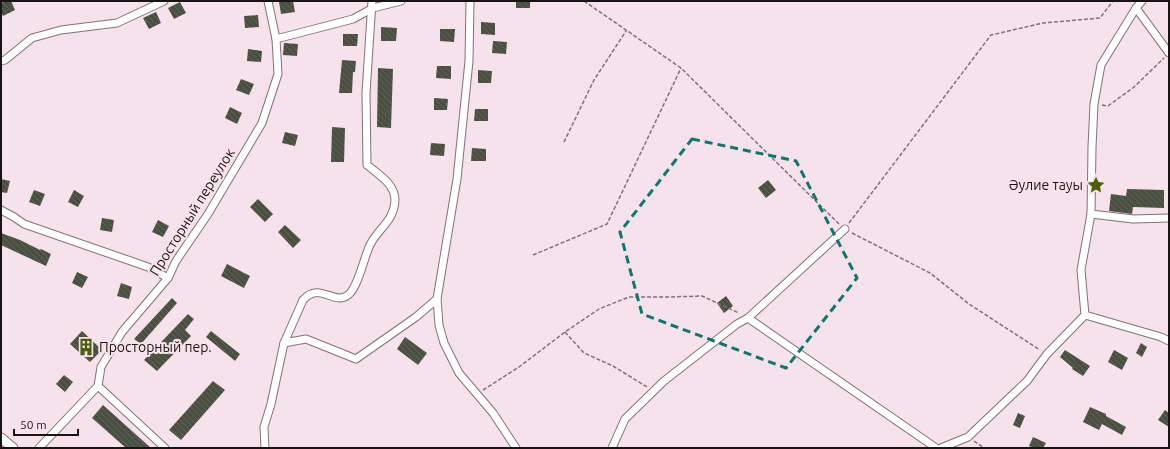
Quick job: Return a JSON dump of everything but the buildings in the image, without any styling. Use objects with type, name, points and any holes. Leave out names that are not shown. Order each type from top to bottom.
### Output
[{"type":"main road","points":[[1,438],[13,448]]},
{"type":"street","points":[[1,61],[5,60],[32,38],[61,30],[117,23],[164,1]]},
{"type":"street","name":"Просторный переулок","points":[[98,386],[100,367],[122,332],[168,278],[176,261],[208,214],[262,122],[278,74],[276,39],[268,1]]},
{"type":"street","points":[[276,39],[353,19],[372,5],[401,1]]},
{"type":"street","points":[[470,1],[469,61],[457,179],[437,299],[439,325],[444,343],[459,373],[493,413],[516,448]]},
{"type":"street","points":[[941,448],[968,437],[1027,381],[1047,354],[1085,315],[1081,270],[1091,214],[1094,104],[1101,64],[1136,8],[1142,1]]},
{"type":"street","points":[[266,448],[264,427],[271,404],[284,343],[303,300],[307,295],[318,292],[340,298],[348,295],[359,277],[371,243],[388,222],[393,211],[395,199],[391,189],[386,181],[367,165],[366,93],[372,5]]},
{"type":"street","points":[[1136,8],[1169,53]]},
{"type":"street","points":[[1,210],[24,224],[148,267],[168,278]]},
{"type":"street","points":[[1091,214],[1133,219],[1169,218]]},
{"type":"street","points":[[612,448],[625,420],[664,381],[737,324],[748,318],[845,229]]},
{"type":"street","points":[[284,343],[306,339],[356,359],[416,317],[437,299]]},
{"type":"street","points":[[1085,315],[1161,337],[1169,341]]},
{"type":"street","points":[[748,318],[936,448]]},
{"type":"street","points":[[39,448],[98,386],[165,448]]},
{"type":"path","points":[[584,1],[681,68],[845,229],[930,272],[969,304],[1047,354]]},
{"type":"path","points":[[845,229],[990,36],[1043,23],[1100,18],[1113,1]]},
{"type":"path","points":[[564,142],[594,80],[626,31]]},
{"type":"path","points":[[1094,104],[1108,106],[1134,87],[1169,53]]},
{"type":"path","points":[[533,255],[607,224],[681,68]]},
{"type":"path","points":[[476,394],[519,367],[599,308],[630,297],[702,296],[748,318]]},
{"type":"path","points":[[565,332],[584,353],[613,366],[654,392]]},
{"type":"path","points":[[968,437],[982,448]]},
{"type":"highlighted area","points":[[692,139],[796,161],[857,278],[786,368],[642,314],[620,232]]},
{"type":"place","name":"Әулие тауы","points":[[1096,185]]},
{"type":"place","name":"Просторный пер.","points":[[86,347]]}]
